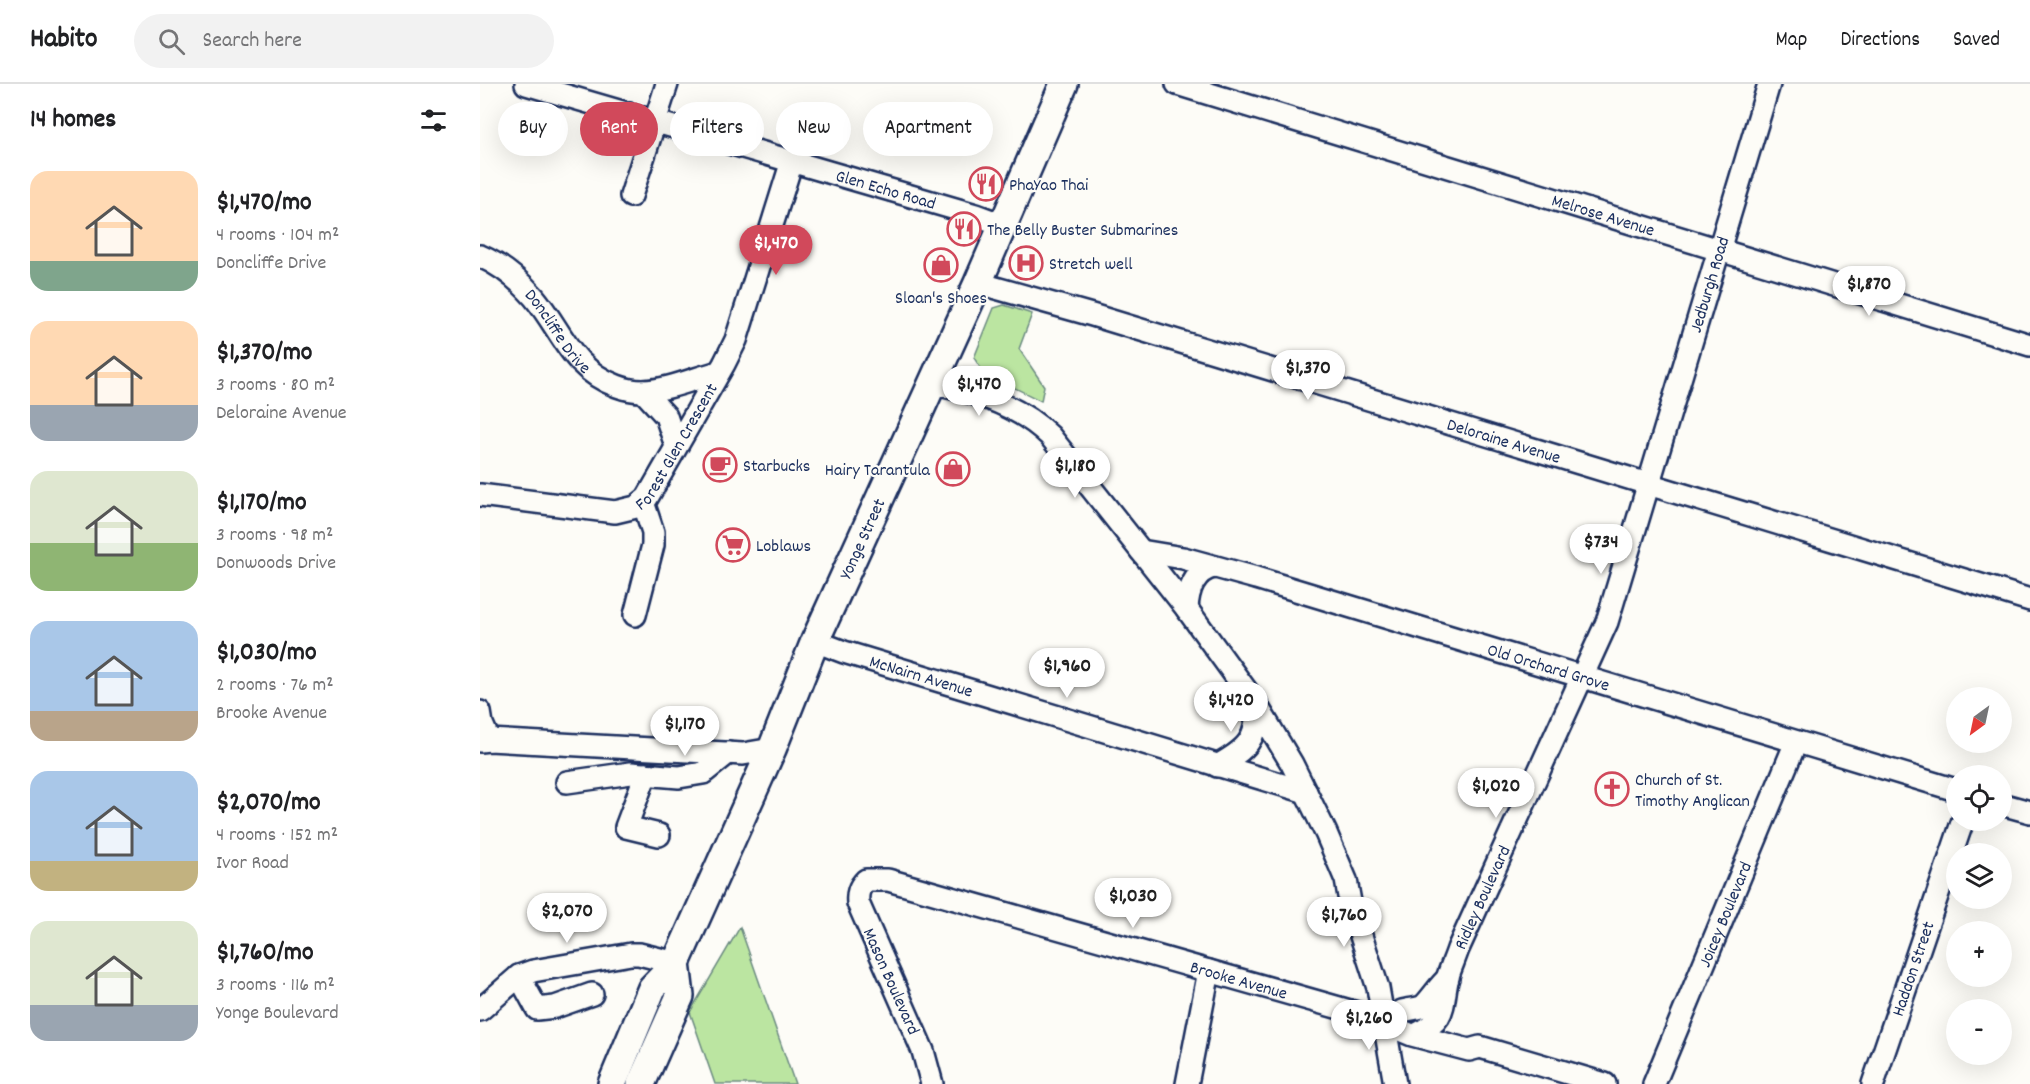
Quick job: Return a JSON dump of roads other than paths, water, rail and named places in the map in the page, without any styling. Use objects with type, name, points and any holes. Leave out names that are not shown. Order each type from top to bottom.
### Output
[{"type":"main road","name":"Yonge Street","points":[[612,1084],[652,988],[676,963],[772,749],[815,641],[978,283],[1061,85]]},
{"type":"main road","points":[[641,1084],[680,996],[676,963]]},
{"type":"street","name":"Glen Echo Road","points":[[526,84],[589,102]]},
{"type":"street","points":[[658,112],[667,84]]},
{"type":"street","name":"Melrose Avenue","points":[[1177,84],[2030,345]]},
{"type":"street","name":"Jedburgh Road","points":[[1649,485],[1769,84]]},
{"type":"street","name":"Glen Echo Road","points":[[658,122],[1003,225]]},
{"type":"street","points":[[631,196],[644,156]]},
{"type":"street","points":[[719,372],[736,340],[792,161]]},
{"type":"street","name":"Doncliffe Drive","points":[[480,255],[507,272],[529,292],[578,361],[590,373],[622,388],[643,391],[719,372]]},
{"type":"street","name":"Deloraine Avenue","points":[[978,283],[1086,313],[2030,600]]},
{"type":"street","name":"Forest Glen Crescent","points":[[480,495],[615,512],[631,509],[643,502],[651,492],[719,372]]},
{"type":"street","points":[[932,384],[973,393],[1015,410],[1036,423],[1065,454],[1187,609],[1256,704],[1306,792],[1346,880],[1350,902],[1408,1084]]},
{"type":"street","points":[[643,391],[666,416],[676,446]]},
{"type":"street","name":"Ridley Boulevard","points":[[1440,1016],[1447,993],[1448,977],[1458,949],[1607,622],[1649,485]]},
{"type":"street","points":[[635,615],[653,545],[652,532],[643,502]]},
{"type":"street","name":"Old Orchard Grove","points":[[1141,551],[1183,558],[1256,578],[1946,787]]},
{"type":"street","points":[[1187,609],[1190,591],[1199,574],[1205,569],[1214,567]]},
{"type":"street","name":"McNairn Avenue","points":[[815,641],[844,652],[1306,792]]},
{"type":"street","points":[[1217,766],[1238,754],[1250,740],[1257,718],[1256,704]]},
{"type":"street","points":[[480,712],[485,740],[743,754],[772,749]]},
{"type":"street","name":"Joicey Boulevard","points":[[1654,1084],[1796,742]]},
{"type":"street","points":[[567,782],[620,773],[680,777],[703,773],[728,753]]},
{"type":"street","points":[[646,774],[626,827],[658,835]]},
{"type":"street","points":[[2012,807],[2030,812]]},
{"type":"street","name":"Haddon Street","points":[[1873,1084],[1959,831]]},
{"type":"street","name":"Brooke Avenue","points":[[866,880],[888,880],[1390,1022],[1404,1032],[1469,1050],[1480,1047],[1605,1084]]},
{"type":"street","name":"Mason Boulevard","points":[[866,880],[860,886],[857,895],[858,903],[923,1051],[932,1084]]},
{"type":"street","points":[[480,1010],[519,976],[552,966],[631,954],[676,963]]},
{"type":"street","points":[[1187,1084],[1209,971]]},
{"type":"street","points":[[519,976],[537,1009],[555,1007],[592,994]]},
{"type":"street","name":"Ridley Boulevard","points":[[1390,1022],[1402,1011],[1427,1003],[1438,986],[1448,977]]},
{"type":"street","points":[[1415,1035],[1428,1028],[1440,1016],[1448,1031],[1480,1047]]},
{"type":"street","points":[[1390,1022],[1395,1084]]},
{"type":"place","name":"PhaYao Thai","points":[[986,184]]},
{"type":"place","name":"The Belly Buster Submarines","points":[[964,229]]},
{"type":"place","name":"Stretch well","points":[[1026,263]]},
{"type":"place","name":"Sloan's Shoes","points":[[941,265]]},
{"type":"place","name":"Starbucks","points":[[720,465]]},
{"type":"place","name":"Hairy Tarantula","points":[[953,469]]},
{"type":"place","name":"Loblaws","points":[[733,545]]},
{"type":"place","name":"Church of St. Timothy Anglican","points":[[1612,789]]}]
